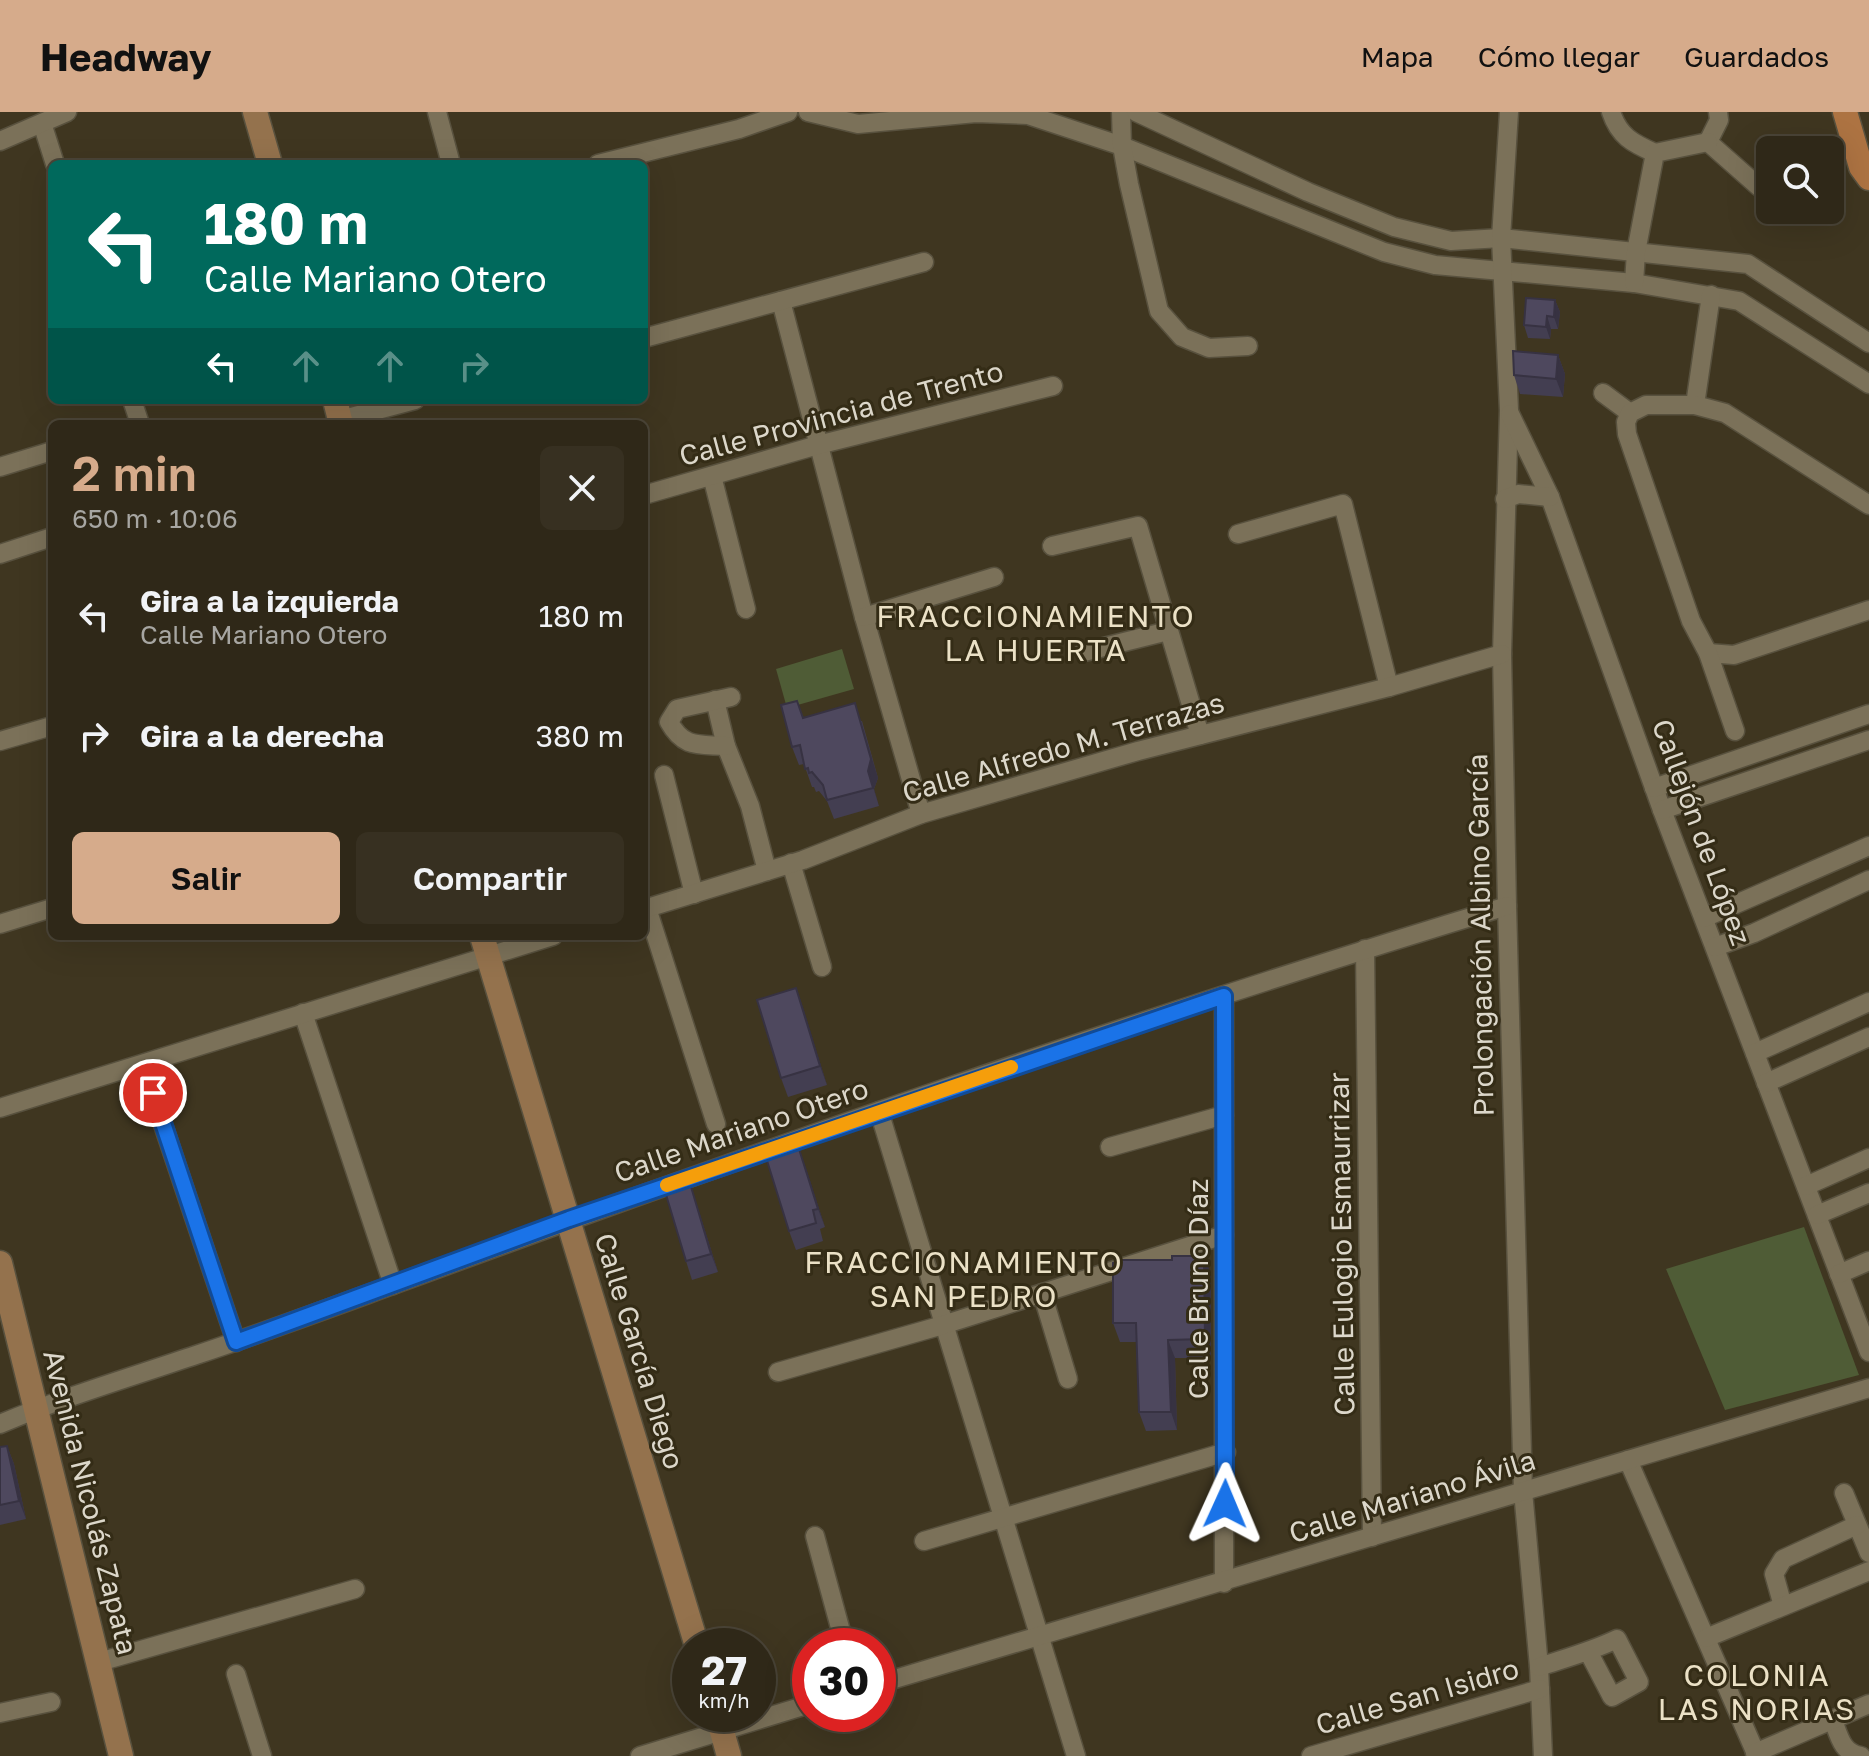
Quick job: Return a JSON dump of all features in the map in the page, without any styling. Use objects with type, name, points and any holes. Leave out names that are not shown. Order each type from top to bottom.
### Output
[{"type":"main road","points":[[1845,112],[1861,167],[1869,178]]},
{"type":"street","points":[[0,141],[67,112]]},
{"type":"street","points":[[255,112],[269,160]]},
{"type":"street","points":[[437,112],[450,160]]},
{"type":"street","points":[[614,160],[739,129],[788,112]]},
{"type":"street","points":[[808,112],[858,124],[976,113],[1028,115],[1122,146],[1384,252],[1435,265],[1634,283],[1739,301],[1869,384]]},
{"type":"street","points":[[1121,112],[1122,146],[1159,311],[1182,337],[1209,348],[1248,346]]},
{"type":"street","points":[[1136,112],[1308,192],[1394,227],[1451,241],[1501,238],[1748,264],[1869,343]]},
{"type":"street","name":"Prolongación Albino García","points":[[1509,112],[1501,238],[1509,410],[1502,654],[1507,906],[1523,1491],[1539,1667],[1543,1756]]},
{"type":"street","points":[[1611,112],[1617,129],[1630,142],[1655,153],[1708,142]]},
{"type":"street","points":[[1708,142],[1719,120],[1718,112]]},
{"type":"street","points":[[42,123],[54,160]]},
{"type":"street","points":[[1708,142],[1756,184]]},
{"type":"street","points":[[1634,283],[1636,252],[1655,153]]},
{"type":"street","points":[[648,337],[924,262]]},
{"type":"street","points":[[1695,405],[1711,295]]},
{"type":"street","points":[[781,301],[864,617],[921,814]]},
{"type":"street","name":"Calle Provincia de Trento","points":[[648,494],[818,445],[1053,386]]},
{"type":"street","points":[[1603,393],[1630,413]]},
{"type":"street","points":[[339,415],[395,404]]},
{"type":"street","points":[[1735,731],[1708,653],[1691,621],[1627,434],[1626,422],[1630,413],[1646,405],[1695,405],[1725,413],[1869,505]]},
{"type":"street","name":"Callejón de López","points":[[1509,410],[1550,497],[1662,810],[1867,1343]]},
{"type":"street","points":[[0,467],[48,452]]},
{"type":"street","points":[[712,476],[746,609]]},
{"type":"street","points":[[1505,499],[1518,494],[1550,497]]},
{"type":"street","points":[[1238,534],[1343,504],[1389,687]]},
{"type":"street","points":[[1052,546],[1138,526],[1200,735]]},
{"type":"street","points":[[1,550],[48,538]]},
{"type":"street","points":[[864,617],[994,577]]},
{"type":"street","points":[[1708,653],[1734,655],[1869,610]]},
{"type":"street","points":[[1084,652],[1168,631]]},
{"type":"street","name":"Calle Alfredo M. Terrazas","points":[[648,908],[791,863],[921,814],[1138,751],[1389,687],[1502,654]]},
{"type":"street","points":[[726,746],[688,744],[677,736],[669,722],[677,709],[723,698],[726,746],[750,806],[767,871]]},
{"type":"street","points":[[1654,788],[1869,714]]},
{"type":"street","points":[[0,741],[48,727]]},
{"type":"street","points":[[1662,810],[1869,740]]},
{"type":"street","points":[[664,775],[694,894]]},
{"type":"street","points":[[1704,918],[1869,846]]},
{"type":"street","points":[[791,863],[822,967]]},
{"type":"street","points":[[1832,863],[1845,892]]},
{"type":"street","points":[[1715,947],[1754,933],[1869,880]]},
{"type":"street","name":"Calle Mariano Otero","points":[[0,1424],[879,1111],[1365,949],[1507,906]]},
{"type":"street","points":[[0,924],[48,909]]},
{"type":"street","points":[[648,918],[716,1124]]},
{"type":"street","points":[[0,1108],[303,1013],[485,946],[526,940]]},
{"type":"street","name":"Calle García Diego","points":[[485,946],[692,1628]]},
{"type":"street","name":"Calle Eulogio Esmaurrizar","points":[[1365,949],[1372,1537]]},
{"type":"street","name":"Calle Bruno Díaz","points":[[1224,996],[1224,1583]]},
{"type":"street","points":[[1755,1053],[1869,1002]]},
{"type":"street","points":[[303,1013],[393,1285]]},
{"type":"street","points":[[1766,1083],[1869,1037]]},
{"type":"street","points":[[143,1065],[236,1342]]},
{"type":"street","points":[[879,1111],[1076,1756]]},
{"type":"street","points":[[1110,1147],[1224,1115]]},
{"type":"street","points":[[1806,1186],[1869,1158]]},
{"type":"street","points":[[1817,1215],[1869,1193]]},
{"type":"street","points":[[778,1372],[943,1325],[1224,1235]]},
{"type":"street","points":[[1839,1274],[1869,1261]]},
{"type":"street","name":"Avenida Nicolás Zapata","points":[[0,1266],[38,1408],[121,1756]]},
{"type":"street","points":[[1042,1293],[1068,1379]]},
{"type":"street","name":"Calle Mariano Ávila","points":[[896,1679],[1869,1388]]},
{"type":"street","points":[[924,1541],[1226,1452]]},
{"type":"street","points":[[1628,1460],[1756,1754],[1869,1704]]},
{"type":"street","points":[[1844,1493],[1869,1553]]},
{"type":"street","points":[[1783,1606],[1774,1574],[1783,1559],[1857,1525]]},
{"type":"street","points":[[815,1536],[840,1628]]},
{"type":"street","points":[[1706,1638],[1869,1571]]},
{"type":"street","points":[[99,1662],[355,1589]]},
{"type":"street","points":[[1539,1667],[1589,1653]]},
{"type":"street","points":[[236,1674],[262,1756]]},
{"type":"street","name":"Calle San Isidro","points":[[1311,1756],[1540,1689]]},
{"type":"street","points":[[0,1713],[51,1702]]},
{"type":"street","points":[[1833,1720],[1844,1748],[1852,1755],[1869,1754]]},
{"type":"street","points":[[640,1756],[696,1732]]},
{"type":"street","points":[[723,1732],[729,1756]]},
{"type":"green space","points":[[842,649],[854,689],[787,708],[776,669]]},
{"type":"green space","points":[[1804,1227],[1859,1375],[1725,1410],[1666,1269]]},
{"type":"building","points":[[1526,298],[1555,300],[1554,317],[1547,316],[1546,327],[1524,325]]},
{"type":"building","points":[[1513,351],[1558,355],[1556,379],[1514,375]]},
{"type":"building","points":[[797,701],[803,718],[855,703],[871,759],[868,771],[873,788],[827,800],[823,785],[812,772],[809,773],[808,768],[805,769],[800,745],[792,747],[781,705]]},
{"type":"building","points":[[796,988],[820,1066],[781,1078],[757,1000]]},
{"type":"building","points":[[792,1142],[794,1151],[799,1149],[818,1209],[813,1210],[816,1223],[789,1231],[764,1151]]},
{"type":"building","points":[[689,1180],[711,1254],[686,1261],[664,1188]]},
{"type":"building","points":[[1172,1256],[1204,1256],[1205,1339],[1168,1340],[1171,1412],[1139,1412],[1136,1323],[1113,1323],[1113,1263],[1121,1260],[1172,1260]]},
{"type":"building","points":[[7,1446],[19,1501],[0,1505],[0,1447]]},
{"type":"slow traffic","points":[[667,1185],[1011,1067]]},
{"type":"district","name":"FRACCIONAMIENTO LA HUERTA","points":[[1036,633]]},
{"type":"district","name":"FRACCIONAMIENTO SAN PEDRO","points":[[964,1279]]},
{"type":"district","name":"COLONIA LAS NORIAS","points":[[1757,1692]]},
{"type":"route","points":[[153,1093],[236,1342],[569,1219],[1224,996],[1225,1504]]}]
